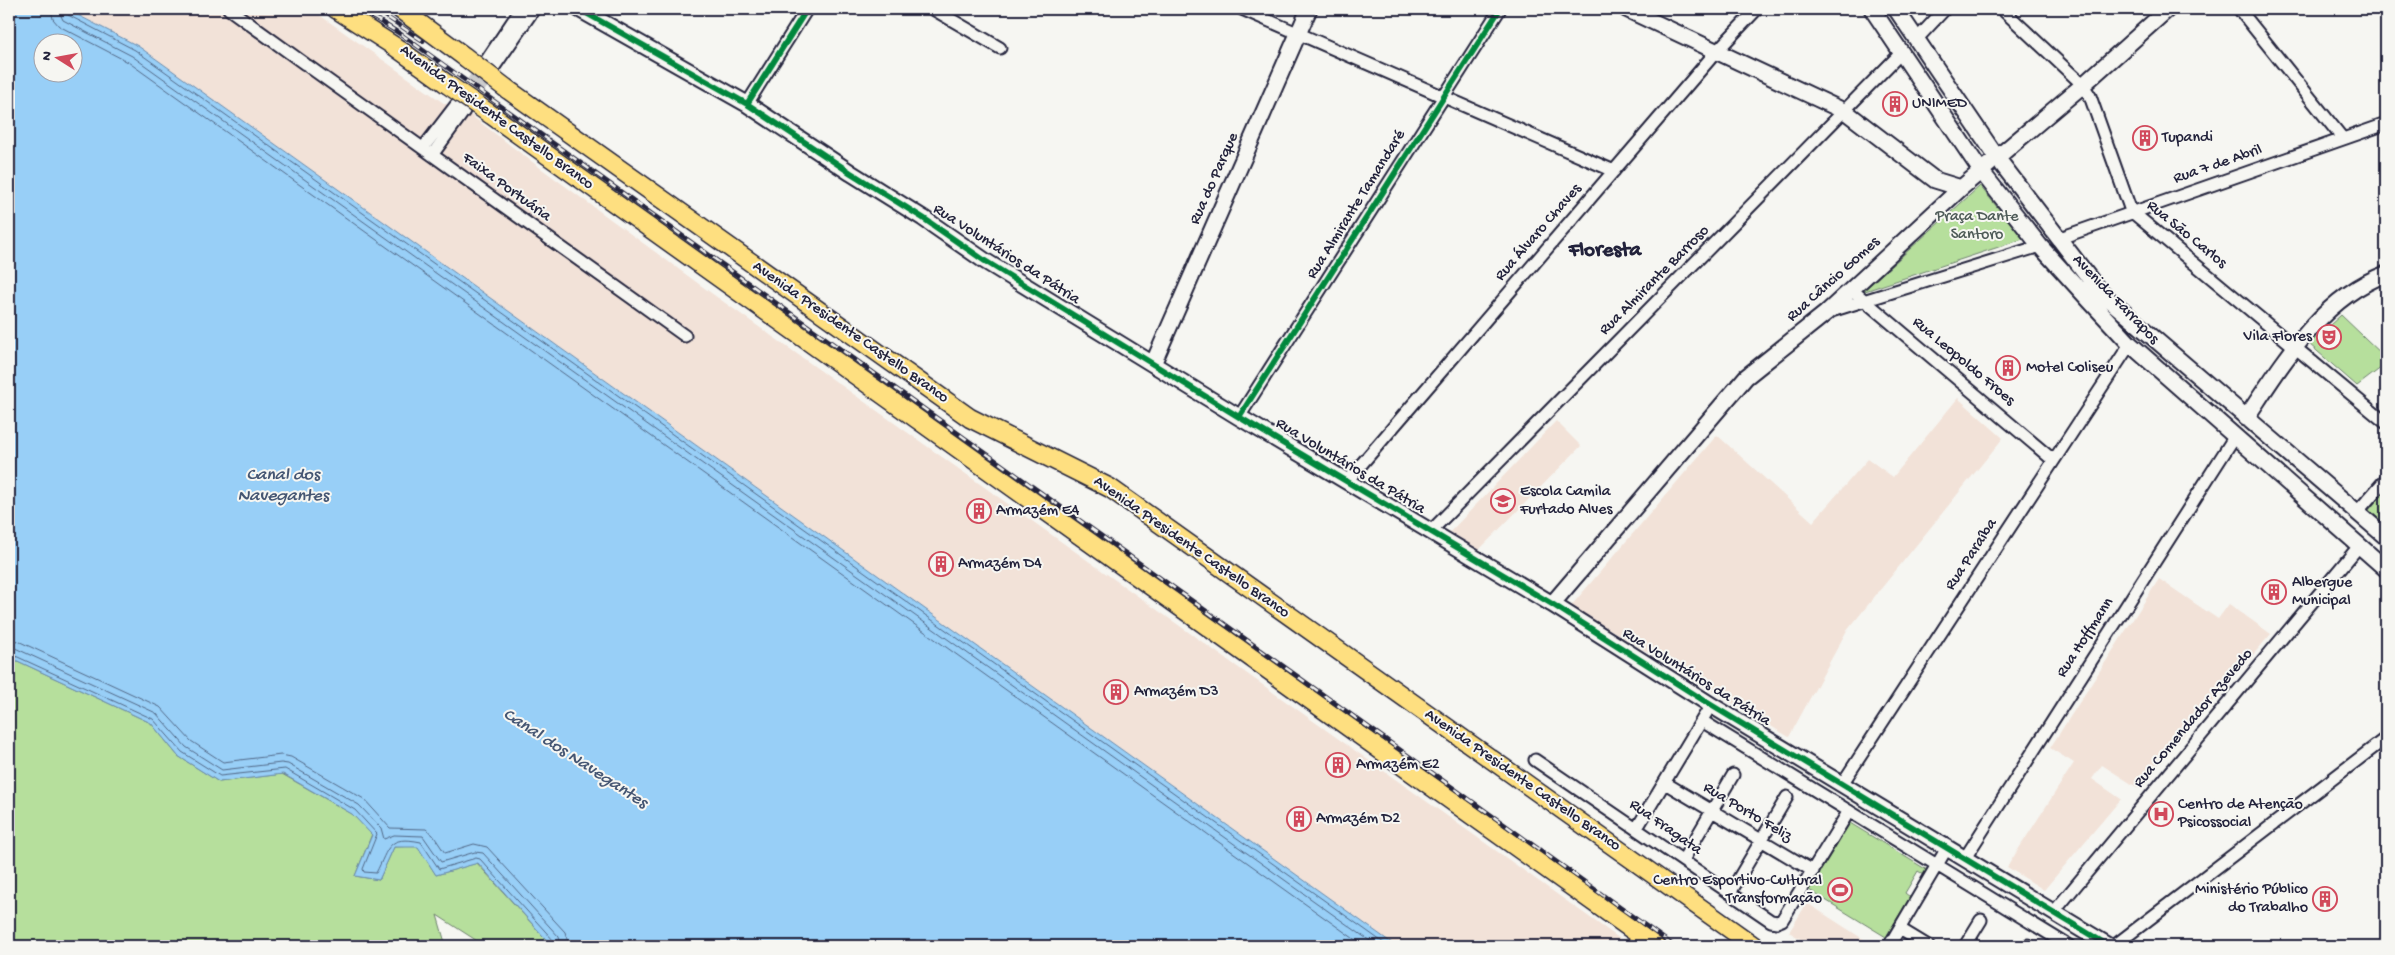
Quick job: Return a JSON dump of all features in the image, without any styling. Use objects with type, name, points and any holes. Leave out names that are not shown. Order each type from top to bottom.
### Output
[{"type":"main road","name":"Avenida Presidente Castello Branco","points":[[336,9],[394,46],[490,114],[1655,946]]},
{"type":"main road","name":"Avenida Presidente Castello Branco","points":[[400,9],[507,89],[970,418],[1110,488],[1754,946]]},
{"type":"main road","name":"Rua Voluntários da Pátria","points":[[580,9],[747,104],[851,174],[923,218],[985,261],[1239,417],[1552,604],[1711,705],[2109,946]]},
{"type":"main road","name":"Rua do Parque","points":[[1153,364],[1309,9]]},
{"type":"main road","points":[[1626,9],[1846,112],[1935,180],[1961,188]]},
{"type":"main road","name":"Avenida Farrapos","points":[[1872,9],[1981,172],[2040,246],[2130,344],[2386,569]]},
{"type":"main road","name":"Avenida Farrapos","points":[[1896,9],[1998,158],[2100,292],[2246,418],[2358,511],[2386,537]]},
{"type":"main road","name":"Rua Câncio Gomes","points":[[1552,604],[1746,377],[1826,313],[1961,188],[2083,86],[2168,9]]},
{"type":"main road","points":[[2246,418],[2295,345],[2351,293],[2370,280],[2386,274]]},
{"type":"street","name":"Faixa Portuária","points":[[229,9],[685,336]]},
{"type":"street","points":[[522,9],[488,67],[534,9]]},
{"type":"street","points":[[747,104],[807,9]]},
{"type":"street","points":[[933,9],[1000,48]]},
{"type":"street","points":[[1242,9],[1614,171]]},
{"type":"street","name":"Rua Almirante Tamandaré","points":[[1239,417],[1500,9]]},
{"type":"street","name":"Rua Álvaro Chaves","points":[[1347,481],[1716,52],[1757,9]]},
{"type":"street","points":[[1916,40],[1945,9]]},
{"type":"street","name":"Rua São Carlos","points":[[2002,9],[2083,86],[2090,96],[2131,211],[2295,345],[2386,423]]},
{"type":"street","points":[[2240,9],[2343,139]]},
{"type":"street","name":"Rua Almirante Barroso","points":[[1431,531],[1846,112],[1901,54]]},
{"type":"street","points":[[428,152],[460,108]]},
{"type":"street","name":"Rua 7 de Abril","points":[[2060,238],[2131,211],[2386,124]]},
{"type":"street","points":[[1826,313],[2040,246]]},
{"type":"street","name":"Rua Leopoldo Froes","points":[[1851,289],[2053,460]]},
{"type":"street","name":"Rua Paraíba","points":[[1842,784],[2130,344]]},
{"type":"street","name":"Rua Hoffmann","points":[[1966,858],[2235,436]]},
{"type":"street","points":[[2358,511],[2386,479]]},
{"type":"street","name":"Rua Comendador Azevedo","points":[[2053,913],[2360,546]]},
{"type":"street","points":[[1637,828],[1711,705]]},
{"type":"street","points":[[1702,722],[2069,946]]},
{"type":"street","points":[[2114,946],[2386,738]]},
{"type":"street","name":"Rua Fragata","points":[[1535,760],[1771,921],[1777,922],[1782,920],[1813,871]]},
{"type":"street","points":[[1683,860],[1733,775]]},
{"type":"street","name":"Rua Porto Feliz","points":[[1664,783],[1813,871]]},
{"type":"street","points":[[1730,893],[1787,797]]},
{"type":"street","points":[[1813,871],[1849,811]]},
{"type":"street","points":[[1889,946],[1947,848]]},
{"type":"street","points":[[1965,946],[1981,920]]},
{"type":"street","points":[[1900,930],[1928,946]]},
{"type":"shaded area","points":[[66,9],[311,9],[445,104],[456,104],[714,295],[1630,946],[1396,946],[138,46]]},
{"type":"shaded area","points":[[1958,398],[2003,438],[1846,632],[1789,737],[1571,606],[1717,435],[1813,522],[1868,459],[1893,477]]},
{"type":"shaded area","name":"Escola Camila Furtado Alves","points":[[1556,421],[1581,446],[1479,550],[1450,532]]},
{"type":"shaded area","points":[[2159,579],[2218,619],[2229,604],[2271,634],[2138,788],[2102,765],[2092,779],[2121,799],[2044,890],[2007,867],[2074,763],[2050,748]]},
{"type":"shaded area","points":[[1807,903],[1874,946],[1812,946],[1789,932]]},
{"type":"green space","name":"Praça Dante Santoro","points":[[1980,186],[2023,239],[1862,292]]},
{"type":"green space","name":"Vila Flores","points":[[2341,315],[2386,358],[2386,364],[2357,386],[2309,344]]},
{"type":"green space","points":[[2386,490],[2386,525],[2369,510]]},
{"type":"green space","points":[[9,657],[151,723],[178,756],[219,782],[282,774],[352,814],[372,834],[355,876],[379,880],[394,847],[418,846],[436,875],[477,863],[552,946],[485,946],[437,915],[446,946],[9,946]]},
{"type":"green space","points":[[1850,823],[1927,870],[1924,875],[1918,871],[1905,893],[1910,897],[1886,937],[1809,890]]},
{"type":"water","name":"Canal dos Navegantes","points":[[9,9],[66,9],[138,46],[1396,946],[552,946],[478,863],[436,875],[418,847],[394,847],[379,880],[355,876],[372,835],[352,814],[283,774],[219,782],[178,756],[151,723],[9,657]]},
{"type":"tunnel","points":[[460,100],[484,64]]},
{"type":"tunnel","points":[[468,106],[492,70]]},
{"type":"railway","points":[[360,9],[402,35],[1674,946]]},
{"type":"railway","points":[[375,9],[423,41]]},
{"type":"cycle path","points":[[579,9],[747,104],[923,218],[985,261],[1239,417],[1552,604],[1711,705],[2109,946]]},
{"type":"cycle path","points":[[747,104],[807,9]]},
{"type":"cycle path","points":[[1239,417],[1500,9]]},
{"type":"place","name":"UNIMED","points":[[1895,104]]},
{"type":"place","name":"Tupandi","points":[[2145,138]]},
{"type":"place","name":"Vila Flores","points":[[2329,337]]},
{"type":"place","name":"Motel Coliseu","points":[[2008,368]]},
{"type":"place","name":"Escola Camila Furtado Alves","points":[[1503,501]]},
{"type":"place","name":"Armazém E4","points":[[979,511]]},
{"type":"place","name":"Armazém D4","points":[[941,564]]},
{"type":"place","name":"Albergue Municipal","points":[[2274,592]]},
{"type":"place","name":"Armazém D3","points":[[1116,692]]},
{"type":"place","name":"Armazém E2","points":[[1338,765]]},
{"type":"place","name":"Centro de Atenção Psicossocial","points":[[2161,814]]},
{"type":"place","name":"Armazém D2","points":[[1299,819]]},
{"type":"place","name":"Centro Esportivo-Cultural Transformação","points":[[1840,890]]},
{"type":"place","name":"Ministério Público do Trabalho","points":[[2325,899]]},
{"type":"district","name":"Floresta","points":[[1605,251]]}]
